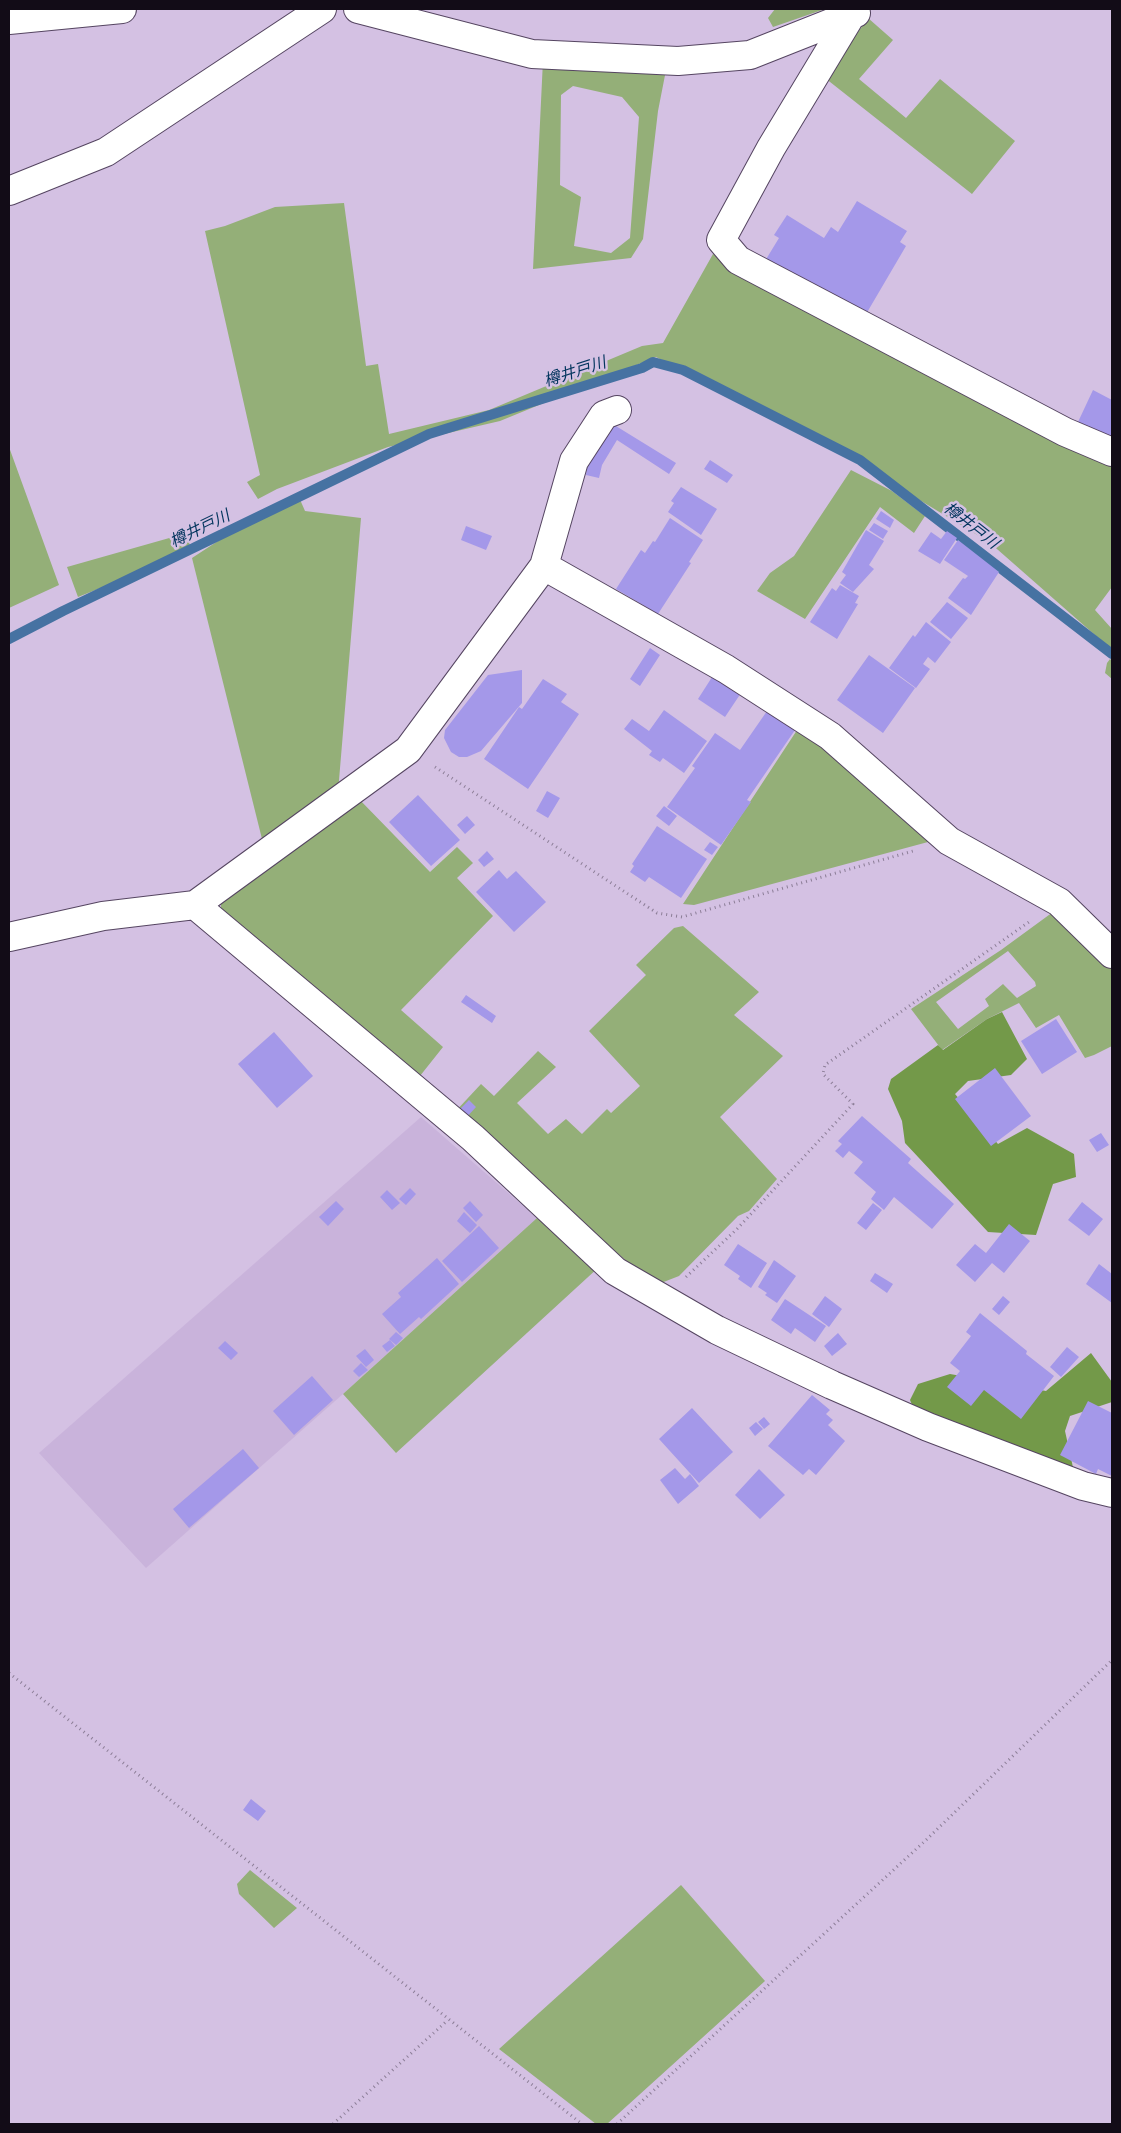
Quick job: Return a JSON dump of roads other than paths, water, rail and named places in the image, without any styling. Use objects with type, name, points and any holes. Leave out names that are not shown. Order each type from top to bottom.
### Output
[{"type":"street","points":[[9,20],[122,9]]},
{"type":"street","points":[[9,191],[106,152],[322,9]]},
{"type":"street","points":[[358,9],[532,54],[678,61],[750,55],[857,13]]},
{"type":"street","points":[[857,13],[771,148],[721,240],[738,260],[1065,432],[1112,452]]},
{"type":"street","points":[[9,936],[103,916],[195,905],[408,750],[544,566],[574,461],[604,415],[617,410]]},
{"type":"street","points":[[544,566],[726,669],[830,736],[949,841],[1059,902],[1112,954]]},
{"type":"street","points":[[195,905],[473,1138],[615,1271],[717,1330],[832,1385],[928,1427],[1083,1486],[1112,1494]]},
{"type":"waterway","name":"樽井戸川","points":[[9,639],[429,434],[642,368],[653,362],[683,370],[860,460],[1112,654]]}]
